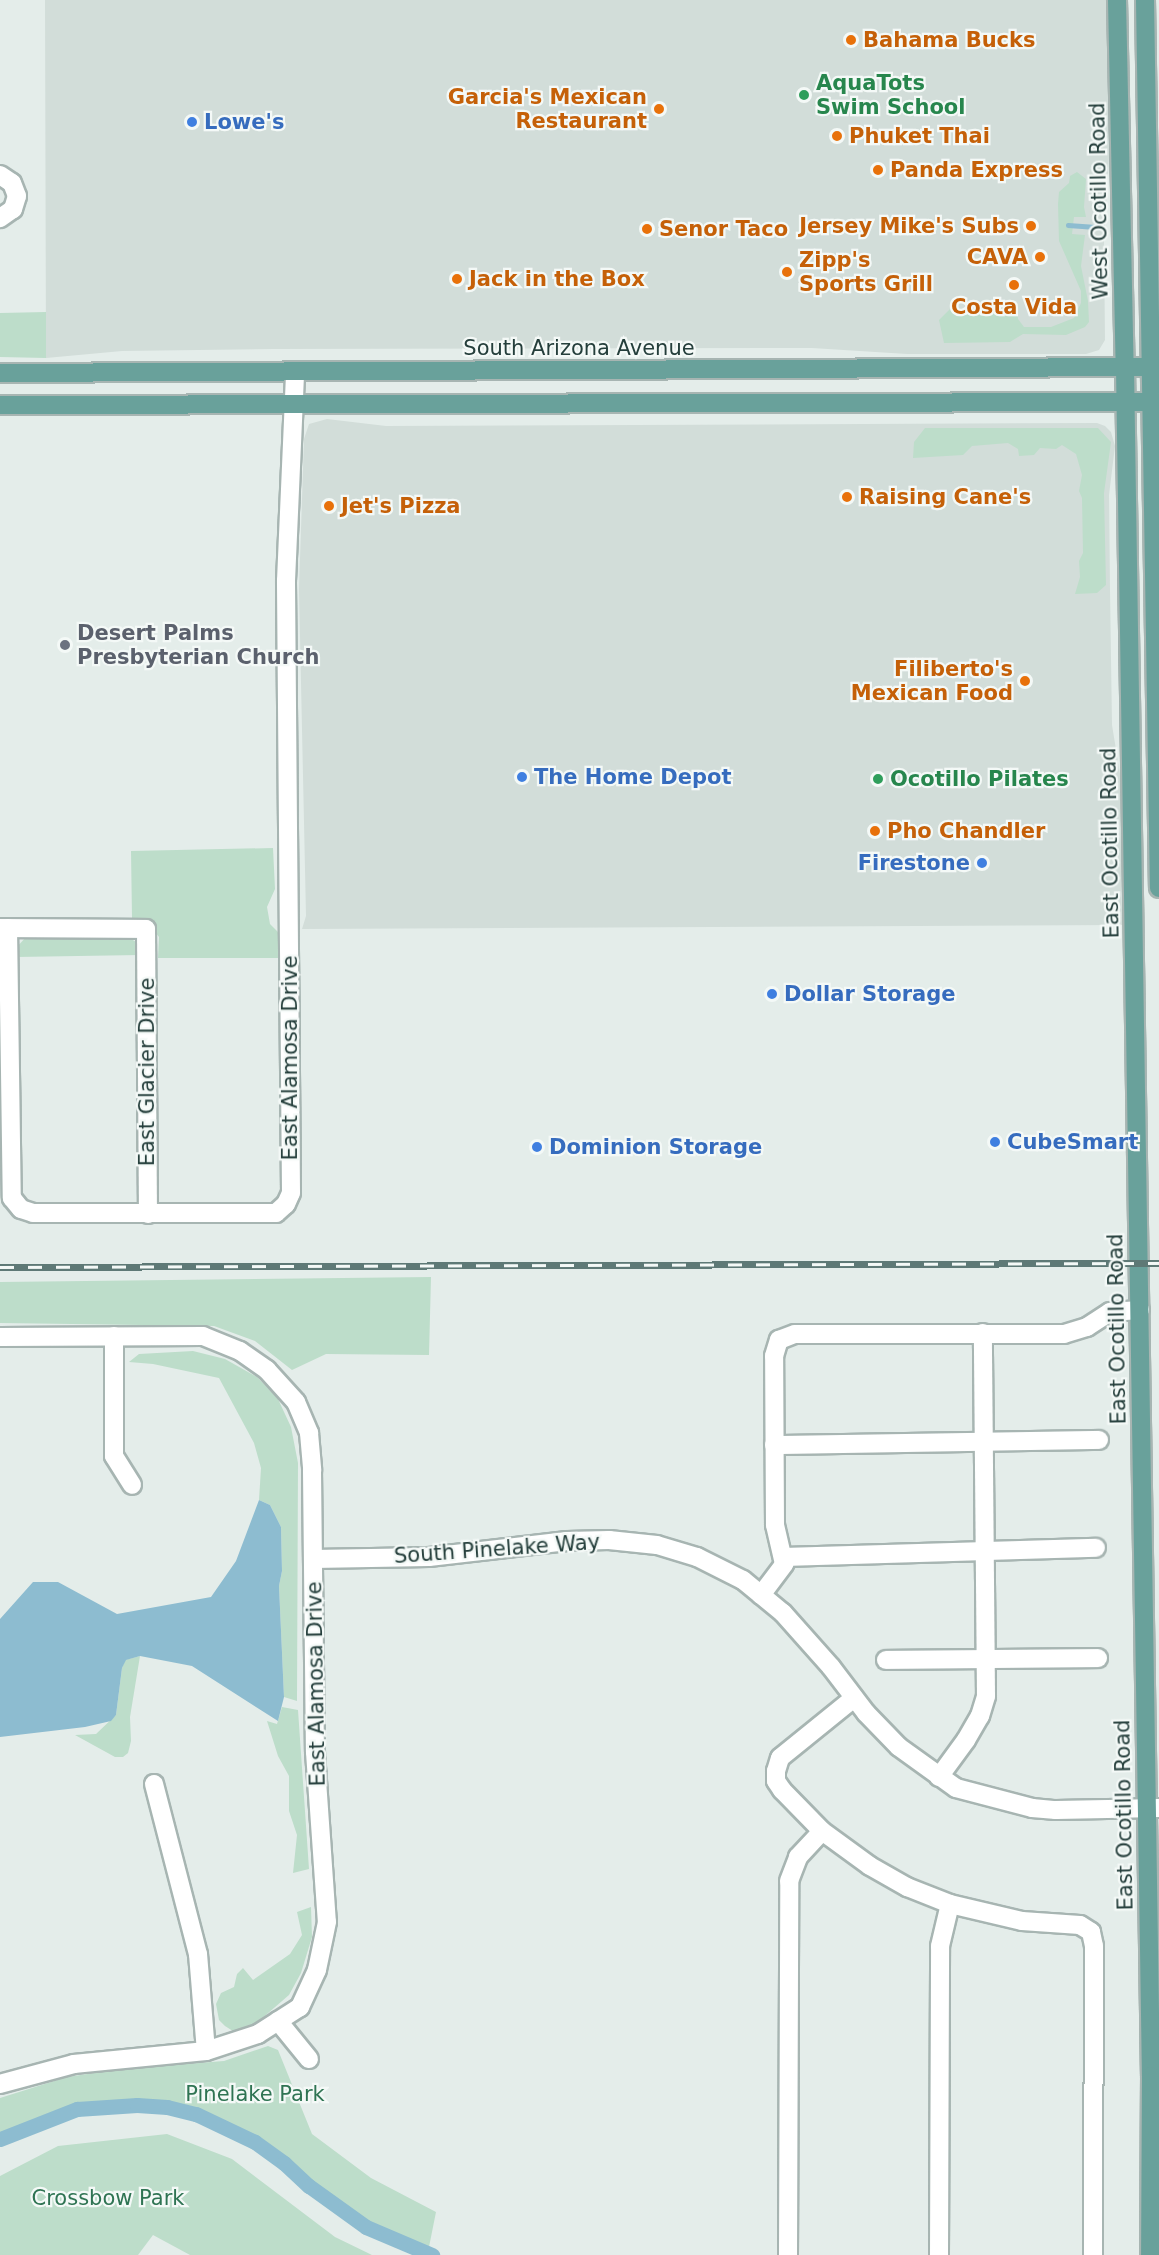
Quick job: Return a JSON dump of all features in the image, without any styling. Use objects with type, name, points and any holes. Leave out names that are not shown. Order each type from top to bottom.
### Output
[{"type":"main road","name":"West Ocotillo Road","points":[[1117,0],[1125,402]]},
{"type":"main road","points":[[1145,0],[1155,402],[1159,888]]},
{"type":"main road","name":"South Arizona Avenue","points":[[0,373],[1154,367]]},
{"type":"main road","name":"East Ocotillo Road","points":[[1125,402],[1140,1310],[1153,1809],[1150,2255]]},
{"type":"main road","points":[[0,405],[1155,402]]},
{"type":"main road","points":[[1131,748],[1157,748]]},
{"type":"street","points":[[0,175],[12,183],[17,196],[13,209],[0,218]]},
{"type":"street","name":"East Alamosa Drive","points":[[148,1214],[276,1213],[286,1204],[291,1193],[286,580],[295,371]]},
{"type":"street","points":[[4,928],[12,1198],[21,1209],[33,1213],[148,1214]]},
{"type":"street","name":"East Glacier Drive","points":[[4,928],[146,929],[148,1214]]},
{"type":"street","points":[[761,1596],[783,1569],[784,1557],[775,1525],[774,1348],[784,1337],[795,1334],[1074,1332],[1110,1312],[1140,1310]]},
{"type":"street","points":[[939,1777],[980,1716],[986,1696],[983,1333]]},
{"type":"street","points":[[114,1336],[114,1456],[132,1485]]},
{"type":"street","name":"East Alamosa Drive","points":[[0,1337],[202,1336],[240,1351],[267,1370],[296,1402],[309,1433],[315,1752],[327,1922],[317,1970],[300,2007],[278,2021]]},
{"type":"street","points":[[774,1445],[1099,1440]]},
{"type":"street","name":"South Pinelake Way","points":[[313,1559],[429,1557],[567,1540],[609,1540],[657,1545],[697,1557],[743,1580],[783,1613],[854,1698],[899,1747],[956,1788],[1032,1808],[1056,1810],[1153,1809]]},
{"type":"street","points":[[784,1557],[1096,1548]]},
{"type":"street","points":[[886,1660],[1098,1658]]},
{"type":"street","points":[[854,1698],[780,1758],[776,1771],[776,1781],[782,1790],[822,1831],[870,1866],[907,1887],[950,1904],[1022,1921],[1080,1925],[1091,1932],[1094,1946],[1094,2255]]},
{"type":"street","points":[[154,1785],[198,1954],[206,2051]]},
{"type":"street","points":[[788,2255],[789,1881],[798,1857],[822,1831]]},
{"type":"street","points":[[939,2255],[940,1946],[950,1904]]},
{"type":"street","points":[[0,2084],[74,2064],[206,2051],[258,2034],[278,2021],[309,2059]]},
{"type":"shaded area","points":[[45,0],[1107,0],[1110,140],[1104,241],[1105,340],[1099,350],[1086,354],[907,354],[812,348],[273,349],[122,351],[46,358]]},
{"type":"shaded area","points":[[327,419],[386,426],[1097,423],[1105,426],[1111,432],[1115,446],[1109,495],[1110,590],[1112,725],[1121,780],[1122,925],[302,929],[306,916],[299,589],[304,439],[309,424]]},
{"type":"green space","points":[[1077,172],[1086,179],[1084,207],[1086,217],[1074,217],[1072,234],[1085,235],[1081,266],[1088,301],[1089,322],[1085,327],[1066,335],[1023,334],[1010,342],[944,343],[939,320],[950,309],[1017,308],[1018,319],[1024,327],[1051,327],[1074,318],[1081,303],[1081,291],[1059,241],[1058,204],[1059,192],[1069,183],[1070,176]]},
{"type":"green space","points":[[46,312],[46,358],[0,357],[0,313]]},
{"type":"green space","points":[[925,428],[1098,428],[1111,442],[1104,493],[1106,585],[1097,593],[1075,594],[1080,577],[1079,561],[1083,553],[1082,498],[1079,491],[1082,475],[1076,454],[1062,445],[1056,449],[1040,448],[1034,455],[1019,456],[1018,449],[1008,443],[972,446],[963,455],[913,458],[914,442]]},
{"type":"green space","points":[[273,848],[275,889],[267,907],[270,924],[279,933],[282,958],[158,958],[159,937],[146,920],[132,918],[131,851]]},
{"type":"green space","points":[[124,935],[138,943],[140,955],[16,957],[16,948],[27,936]]},
{"type":"green space","points":[[431,1277],[429,1355],[326,1354],[292,1370],[255,1341],[214,1326],[0,1323],[0,1282]]},
{"type":"green space","points":[[193,1351],[225,1359],[257,1377],[278,1399],[291,1427],[298,1463],[297,1701],[284,1697],[279,1586],[282,1571],[281,1527],[270,1505],[259,1500],[261,1468],[254,1443],[219,1378],[153,1364],[129,1362],[139,1354]]},
{"type":"green space","points":[[140,1656],[130,1717],[131,1741],[128,1753],[123,1757],[115,1757],[75,1735],[96,1734],[116,1715],[125,1660]]},
{"type":"green space","points":[[282,1707],[298,1710],[309,1869],[293,1873],[297,1835],[289,1811],[289,1776],[278,1756],[267,1721],[277,1724]]},
{"type":"green space","points":[[311,1907],[312,1937],[301,1973],[289,1995],[253,2026],[236,2033],[225,2026],[219,2020],[216,2004],[221,1993],[234,1987],[237,1974],[243,1968],[253,1980],[290,1954],[302,1935],[297,1912]]},
{"type":"green space","name":"Pinelake Park","points":[[268,2046],[278,2050],[312,2134],[371,2178],[436,2212],[428,2252],[368,2225],[324,2194],[276,2153],[250,2137],[225,2123],[182,2107],[140,2102],[80,2107],[0,2136],[0,2098],[67,2077],[121,2069],[224,2061]]},
{"type":"green space","name":"Crossbow Park","points":[[167,2134],[232,2159],[335,2237],[372,2255],[190,2255],[153,2235],[138,2255],[0,2255],[0,2176],[58,2146]]},
{"type":"water","points":[[259,1500],[270,1505],[281,1527],[282,1571],[279,1586],[284,1697],[278,1721],[192,1666],[140,1656],[126,1660],[122,1668],[116,1715],[111,1721],[85,1727],[0,1737],[0,1619],[33,1582],[58,1582],[117,1614],[211,1597],[236,1561]]},
{"type":"waterway","points":[[1068,225],[1099,227]]},
{"type":"waterway","points":[[0,2139],[77,2109],[137,2105],[167,2107],[196,2114],[255,2142],[284,2163],[309,2186],[366,2227],[432,2255]]},
{"type":"railway","points":[[0,1267],[1159,1263]]},
{"type":"place","name":"Bahama Bucks","points":[[851,40]]},
{"type":"place","name":"AquaTots Swim School","points":[[804,95]]},
{"type":"place","name":"Garcia's Mexican Restaurant","points":[[659,109]]},
{"type":"place","name":"Lowe's","points":[[192,122]]},
{"type":"place","name":"Phuket Thai","points":[[837,136]]},
{"type":"place","name":"Panda Express","points":[[878,170]]},
{"type":"place","name":"Jersey Mike's Subs","points":[[1031,226]]},
{"type":"place","name":"Senor Taco","points":[[647,229]]},
{"type":"place","name":"CAVA","points":[[1040,257]]},
{"type":"place","name":"Zipp's Sports Grill","points":[[787,272]]},
{"type":"place","name":"Jack in the Box","points":[[457,279]]},
{"type":"place","name":"Costa Vida","points":[[1014,285]]},
{"type":"place","name":"Raising Cane's","points":[[847,497]]},
{"type":"place","name":"Jet's Pizza","points":[[329,506]]},
{"type":"place","name":"Desert Palms Presbyterian Church","points":[[65,645]]},
{"type":"place","name":"Filiberto's Mexican Food","points":[[1025,681]]},
{"type":"place","name":"The Home Depot","points":[[522,777]]},
{"type":"place","name":"Ocotillo Pilates","points":[[878,779]]},
{"type":"place","name":"Pho Chandler","points":[[875,831]]},
{"type":"place","name":"Firestone","points":[[982,863]]},
{"type":"place","name":"Dollar Storage","points":[[772,994]]},
{"type":"place","name":"CubeSmart","points":[[995,1142]]},
{"type":"place","name":"Dominion Storage","points":[[537,1147]]}]
